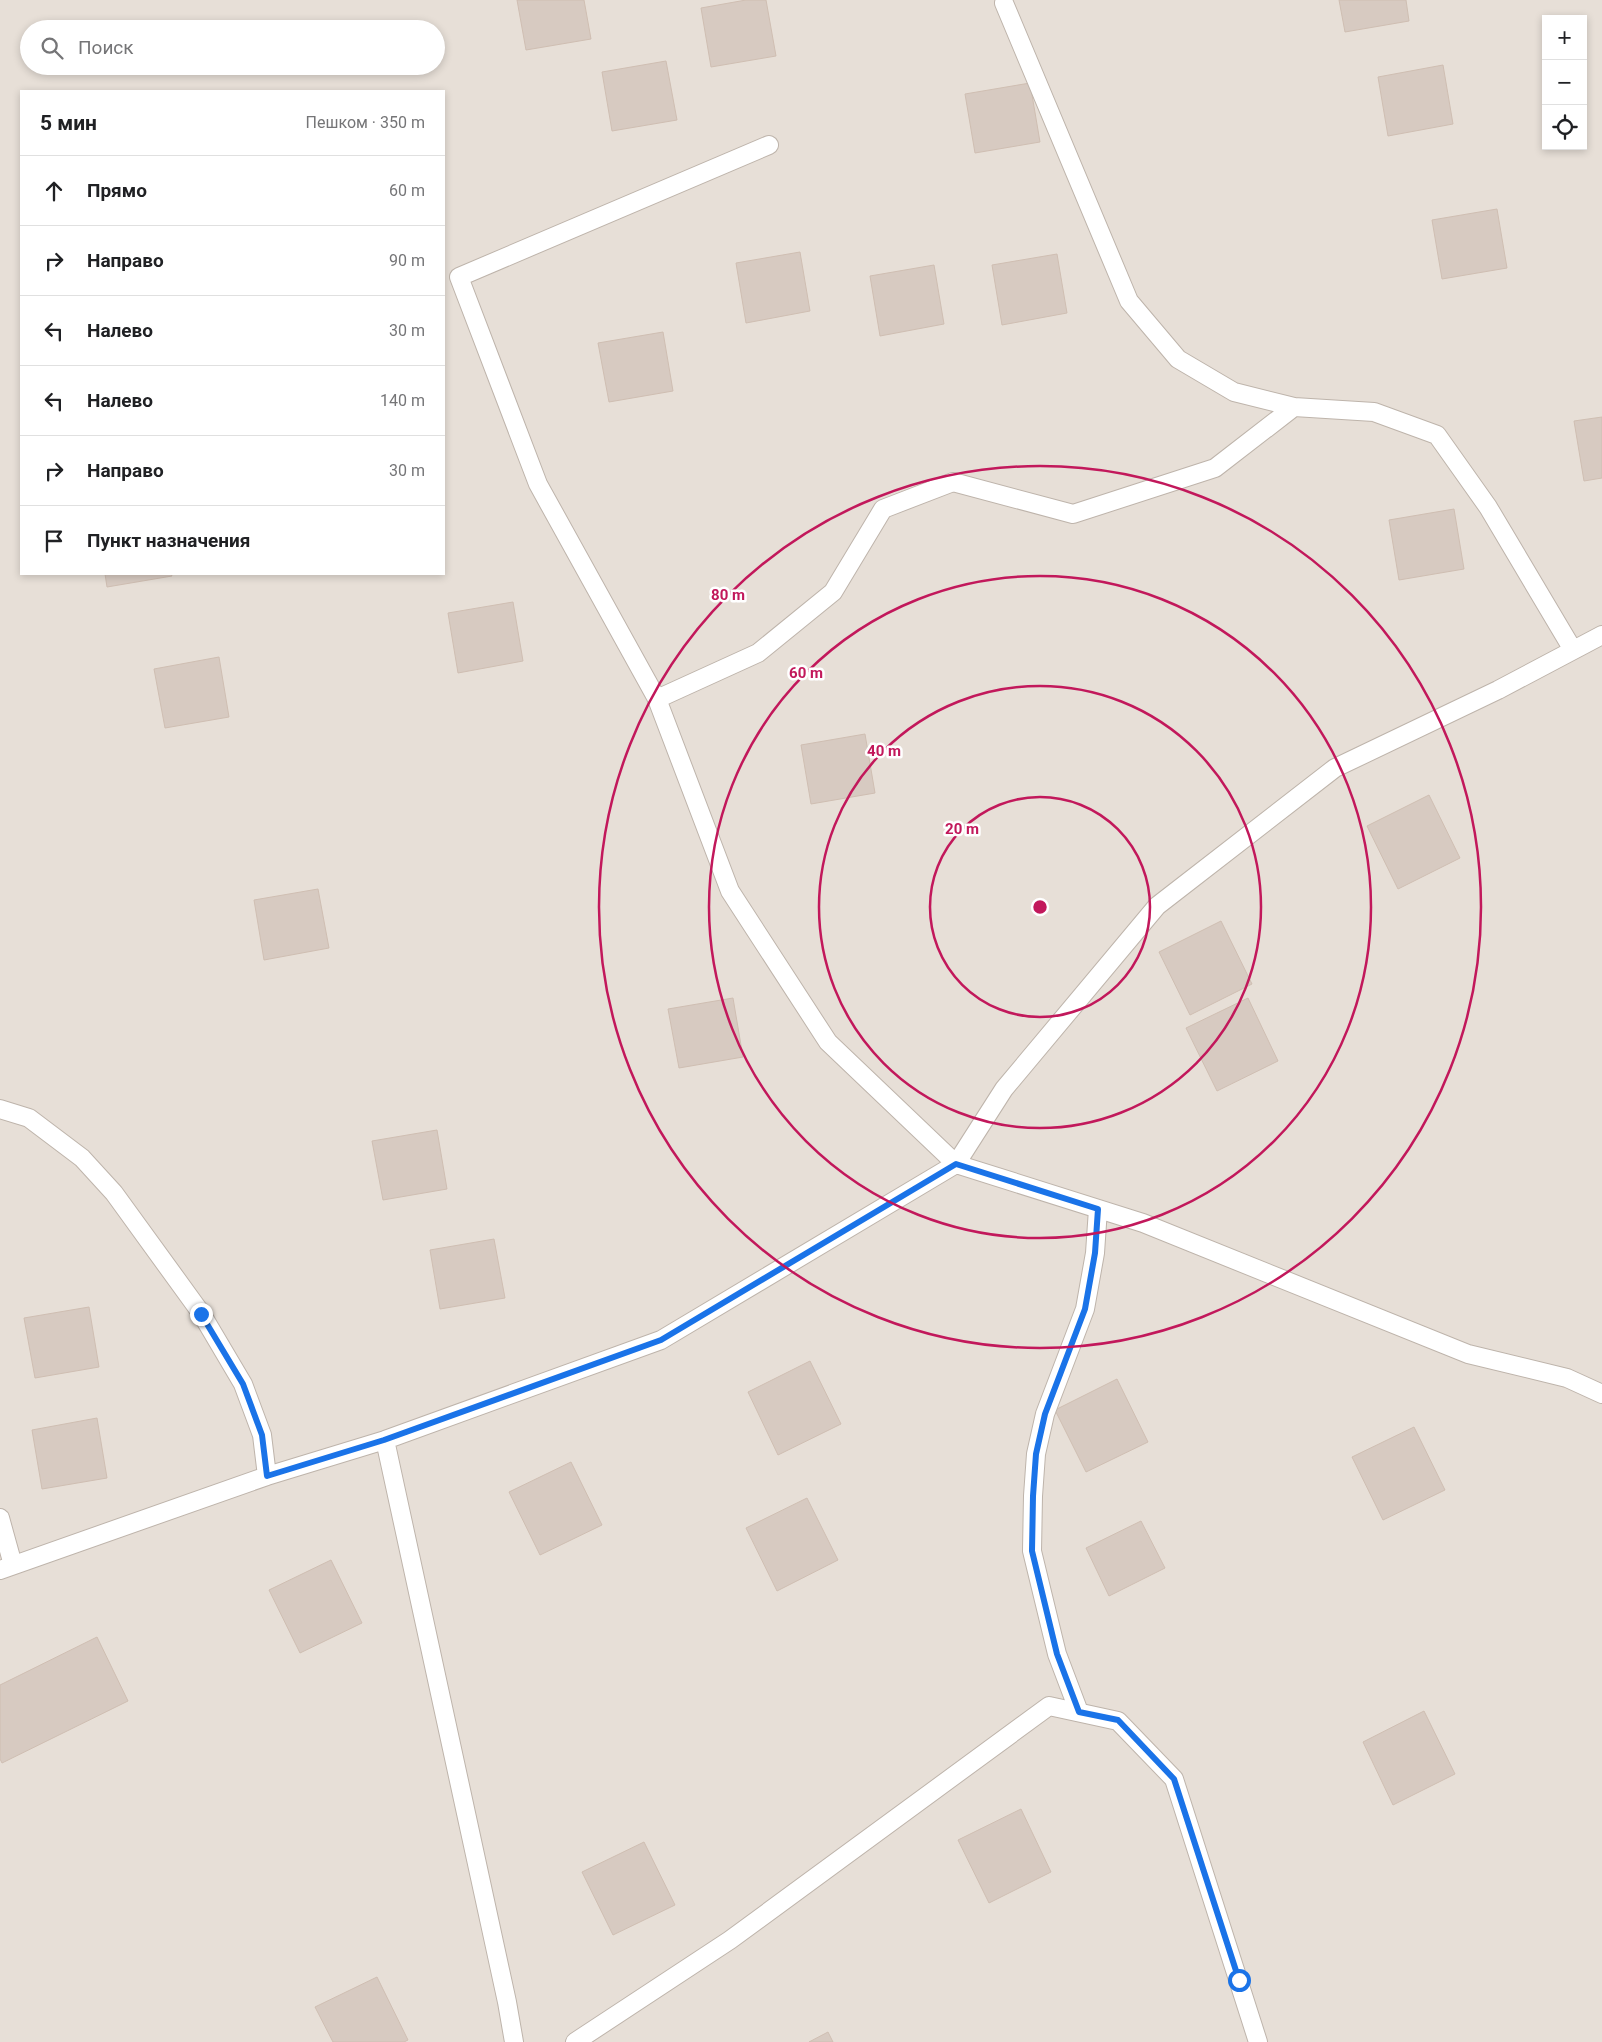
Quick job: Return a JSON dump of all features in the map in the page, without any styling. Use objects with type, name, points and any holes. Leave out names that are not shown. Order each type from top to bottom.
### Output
[{"type":"lane","points":[[1004,3],[1129,301],[1178,359],[1234,392],[1294,407],[1374,412],[1437,435],[1488,507],[1573,650]]},
{"type":"lane","points":[[769,145],[459,276],[538,484],[657,699],[730,890],[828,1042],[956,1164],[1143,1223],[1468,1354],[1568,1378],[1602,1394]]},
{"type":"lane","points":[[657,699],[758,654],[833,592],[883,509],[953,482],[1073,514],[1215,468],[1294,407]]},
{"type":"lane","points":[[0,1518],[6,1567],[267,1476],[384,1440],[661,1340],[956,1164],[1004,1089],[1157,906],[1336,768],[1498,690],[1602,636]]},
{"type":"lane","points":[[0,1109],[29,1118],[82,1158],[114,1193],[201,1314],[243,1384],[262,1435],[267,1476]]},
{"type":"lane","points":[[1079,1712],[1057,1654],[1032,1551],[1033,1496],[1036,1454],[1045,1414],[1085,1309],[1095,1253],[1098,1209]]},
{"type":"lane","points":[[384,1440],[507,2002],[514,2042]]},
{"type":"lane","points":[[575,2042],[730,1940],[1049,1706],[1118,1720],[1174,1779],[1258,2042]]},
{"type":"shaded area","points":[[0,0],[1602,0],[1602,2042],[0,2042]]},
{"type":"building","points":[[517,0],[584,0],[591,39],[526,50]]},
{"type":"building","points":[[746,0],[766,0],[776,56],[711,67],[701,8]]},
{"type":"building","points":[[1339,0],[1406,0],[1409,21],[1345,32]]},
{"type":"building","points":[[666,61],[677,120],[612,131],[602,72]]},
{"type":"building","points":[[1443,65],[1453,124],[1388,136],[1378,77]]},
{"type":"building","points":[[1030,83],[1040,142],[975,153],[965,94]]},
{"type":"building","points":[[1497,209],[1507,268],[1442,279],[1432,220]]},
{"type":"building","points":[[800,252],[810,311],[746,323],[736,263]]},
{"type":"building","points":[[1057,254],[1067,313],[1002,325],[992,265]]},
{"type":"building","points":[[934,265],[944,324],[880,336],[870,276]]},
{"type":"building","points":[[663,332],[673,391],[609,402],[598,343]]},
{"type":"building","points":[[1602,417],[1602,478],[1584,481],[1574,421]]},
{"type":"building","points":[[1454,509],[1464,569],[1399,580],[1389,520]]},
{"type":"building","points":[[105,575],[172,576],[107,587]]},
{"type":"building","points":[[513,602],[523,661],[458,673],[448,613]]},
{"type":"building","points":[[219,657],[229,717],[165,728],[154,669]]},
{"type":"building","points":[[865,734],[875,793],[811,804],[801,745]]},
{"type":"building","points":[[1429,795],[1460,858],[1398,889],[1367,826]]},
{"type":"building","points":[[318,889],[329,948],[264,960],[254,900]]},
{"type":"building","points":[[1221,921],[1252,984],[1190,1015],[1159,952]]},
{"type":"building","points":[[733,998],[743,1057],[679,1068],[668,1009]]},
{"type":"building","points":[[1248,998],[1278,1061],[1217,1091],[1186,1028]]},
{"type":"building","points":[[437,1130],[447,1189],[383,1200],[372,1141]]},
{"type":"building","points":[[494,1239],[505,1298],[440,1309],[430,1250]]},
{"type":"building","points":[[89,1307],[99,1367],[35,1378],[24,1318]]},
{"type":"building","points":[[810,1361],[841,1424],[778,1455],[748,1392]]},
{"type":"building","points":[[1117,1379],[1148,1442],[1086,1472],[1055,1410]]},
{"type":"building","points":[[97,1418],[107,1478],[42,1489],[32,1430]]},
{"type":"building","points":[[1414,1427],[1445,1490],[1383,1520],[1352,1457]]},
{"type":"building","points":[[571,1462],[602,1525],[540,1555],[509,1492]]},
{"type":"building","points":[[807,1498],[838,1560],[777,1591],[746,1528]]},
{"type":"building","points":[[1141,1521],[1165,1568],[1109,1596],[1086,1548]]},
{"type":"building","points":[[331,1560],[362,1623],[300,1653],[269,1590]]},
{"type":"building","points":[[97,1637],[128,1701],[2,1763],[0,1759],[0,1685]]},
{"type":"building","points":[[1424,1711],[1455,1774],[1393,1805],[1363,1742]]},
{"type":"building","points":[[1021,1809],[1051,1872],[989,1903],[958,1840]]},
{"type":"building","points":[[644,1842],[675,1905],[613,1935],[582,1872]]},
{"type":"building","points":[[377,1977],[408,2040],[404,2042],[333,2042],[315,2007]]},
{"type":"building","points":[[828,2032],[833,2042],[809,2042]]},
{"type":"route","points":[[201,1314],[243,1384],[262,1435],[267,1476],[384,1440],[661,1340],[956,1164],[1098,1209],[1095,1253],[1085,1309],[1045,1414],[1036,1454],[1032,1551],[1057,1654],[1079,1712],[1118,1720],[1174,1779],[1239,1980]]}]
